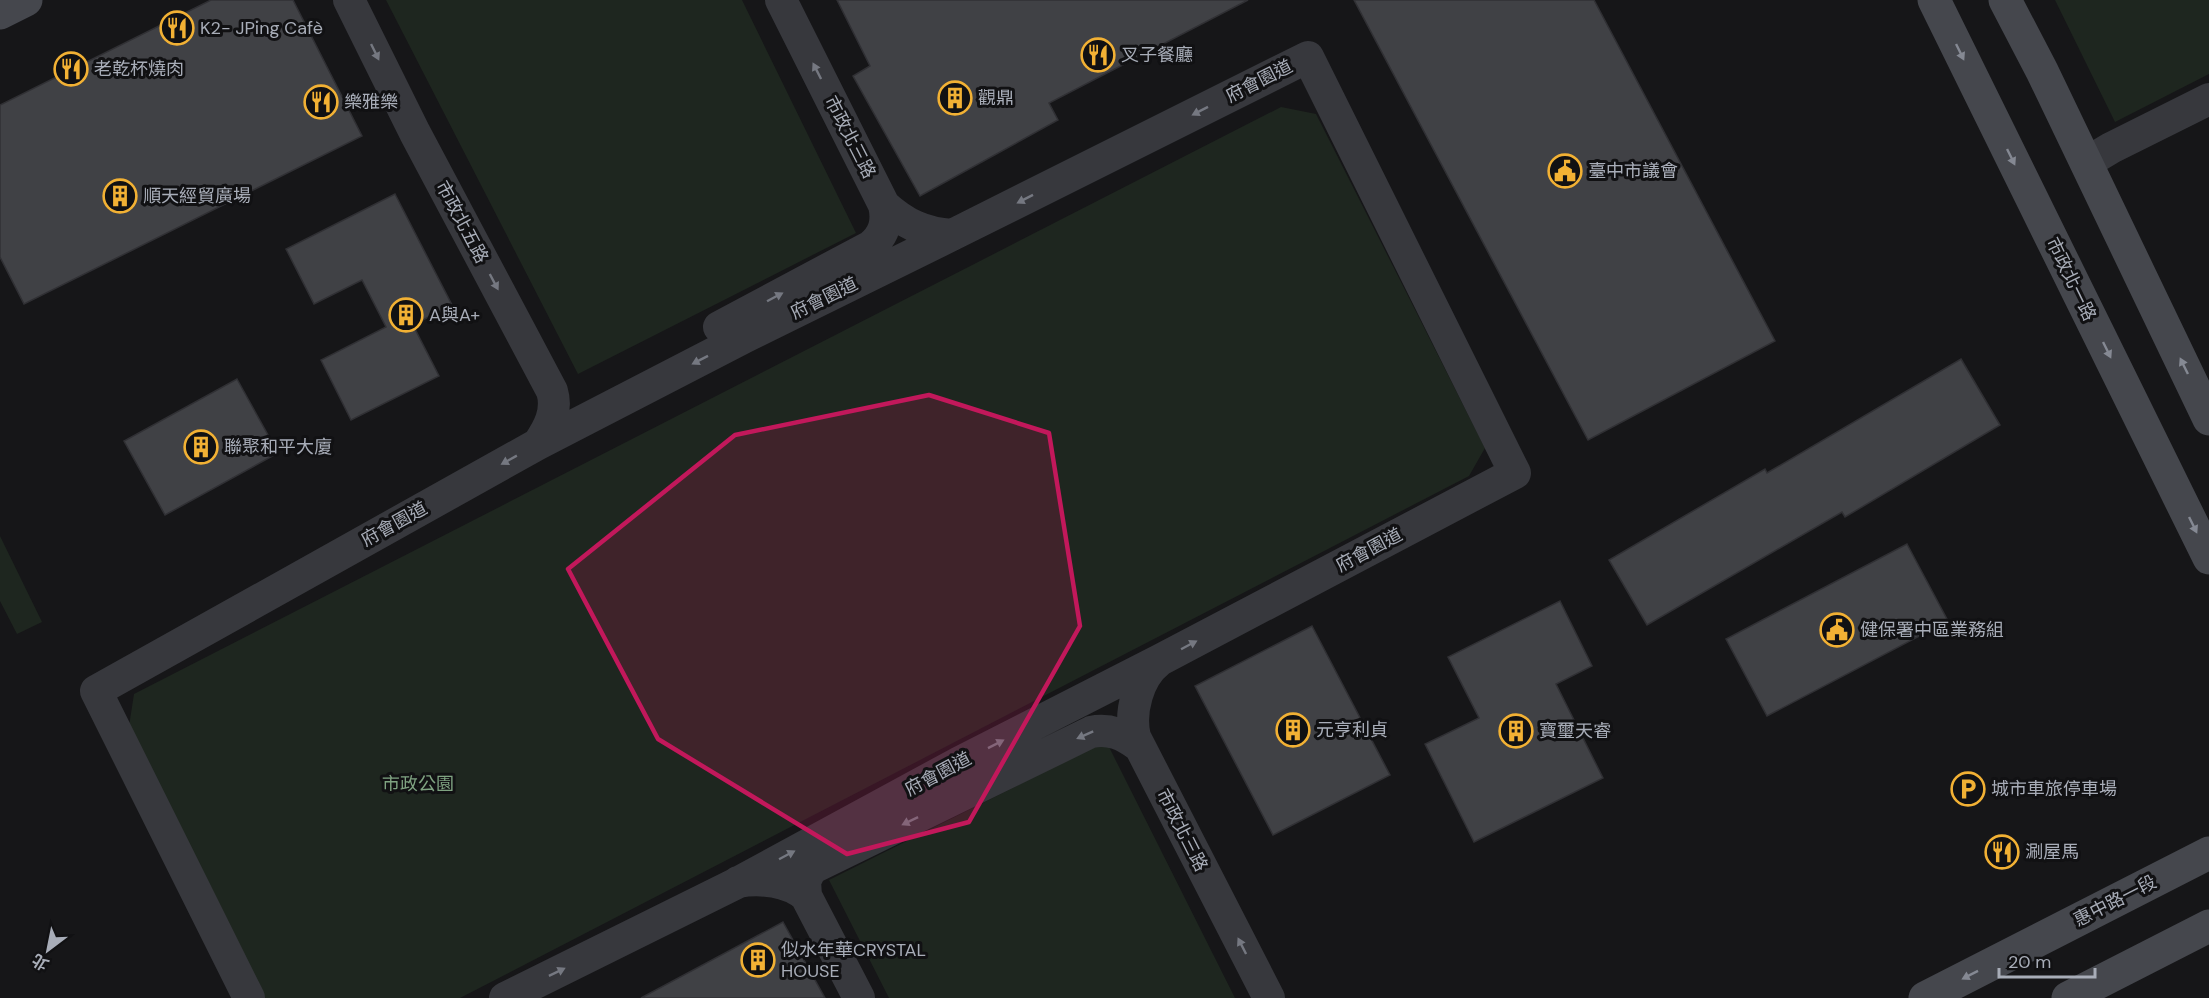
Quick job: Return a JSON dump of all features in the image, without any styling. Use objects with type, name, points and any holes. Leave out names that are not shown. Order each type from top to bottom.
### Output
[{"type":"street","points":[[0,13],[26,0]]},
{"type":"street","name":"市政北五路","points":[[349,0],[415,133],[552,391]]},
{"type":"street","name":"市政北三路","points":[[781,0],[884,205],[916,228],[952,236]]},
{"type":"street","name":"市政北一路","points":[[1934,0],[2209,558]]},
{"type":"street","points":[[2005,0],[2209,419]]},
{"type":"street","name":"府會園道","points":[[249,998],[96,691],[538,444],[740,328],[952,236],[1308,57],[1515,473],[1160,660],[958,763],[737,883],[505,998]]},
{"type":"street","points":[[2086,163],[2209,99]]},
{"type":"street","points":[[538,444],[552,417],[554,404],[552,391],[573,396],[592,394],[740,328],[871,246],[880,237],[885,227],[884,205]]},
{"type":"street","name":"市政北三路","points":[[1160,660],[1148,673],[1137,699],[1133,725],[1139,746],[1269,998]]},
{"type":"street","points":[[859,998],[806,896],[806,881],[811,869],[1091,732],[1099,730],[1119,734],[1139,746]]},
{"type":"street","points":[[958,763],[975,790]]},
{"type":"street","name":"惠中路一段","points":[[1925,998],[2209,853]]},
{"type":"street","points":[[737,883],[750,881],[776,883],[791,886],[806,896]]},
{"type":"street","points":[[2068,998],[2209,926]]},
{"type":"highlighted area","points":[[929,395],[1049,433],[1080,626],[969,822],[847,854],[658,739],[568,569],[735,435]]},
{"type":"green space","points":[[386,0],[742,0],[856,233],[578,374]]},
{"type":"green space","points":[[2055,0],[2209,0],[2209,74],[2115,122]]},
{"type":"green space","name":"市政公園","points":[[1281,107],[1316,114],[1485,448],[1469,476],[460,998],[264,998],[127,739],[134,694]]},
{"type":"green space","points":[[0,536],[42,622],[17,634],[0,601]]},
{"type":"green space","points":[[1106,741],[1235,998],[889,998],[829,880]]},
{"type":"building","name":"順天經貿廣場","points":[[211,0],[293,0],[362,136],[24,304],[0,257],[0,105]]},
{"type":"building","points":[[837,0],[1248,0],[1049,103],[1058,120],[920,196],[853,76],[870,66]]},
{"type":"building","name":"臺中市議會","points":[[1354,0],[1594,0],[1775,341],[1588,440]]},
{"type":"building","name":"A與A+","points":[[395,194],[452,305],[413,325],[439,376],[351,420],[321,360],[386,327],[362,280],[314,304],[286,249]]},
{"type":"building","points":[[1961,359],[2000,425],[1845,517],[1842,512],[1647,625],[1609,560],[1765,469],[1767,473]]},
{"type":"building","name":"聯聚和平大廈","points":[[237,379],[278,453],[165,515],[124,441]]},
{"type":"building","name":"健保署中區業務組","points":[[1907,544],[1948,621],[1767,716],[1726,639]]},
{"type":"building","name":"寶璽天睿","points":[[1560,601],[1592,666],[1556,684],[1603,778],[1474,842],[1425,744],[1479,718],[1448,657]]},
{"type":"building","name":"元亨利貞","points":[[1312,626],[1390,775],[1273,835],[1195,686]]},
{"type":"building","name":"似水年華CRYSTAL HOUSE","points":[[783,922],[825,998],[641,998]]},
{"type":"place","name":"K2- JPing Cafè","points":[[177,28]]},
{"type":"place","name":"叉子餐廳","points":[[1098,55]]},
{"type":"place","name":"老乾杯燒肉","points":[[71,69]]},
{"type":"place","name":"觀鼎","points":[[955,98]]},
{"type":"place","name":"樂雅樂","points":[[321,102]]},
{"type":"place","name":"臺中市議會","points":[[1565,171]]},
{"type":"place","name":"順天經貿廣場","points":[[120,196]]},
{"type":"place","name":"A與A+","points":[[406,315]]},
{"type":"place","name":"聯聚和平大廈","points":[[201,447]]},
{"type":"place","name":"健保署中區業務組","points":[[1837,630]]},
{"type":"place","name":"元亨利貞","points":[[1293,730]]},
{"type":"place","name":"寶璽天睿","points":[[1516,731]]},
{"type":"place","name":"城市車旅停車場","points":[[1968,789]]},
{"type":"place","name":"涮屋馬","points":[[2002,852]]},
{"type":"place","name":"似水年華CRYSTAL HOUSE","points":[[758,960]]}]
